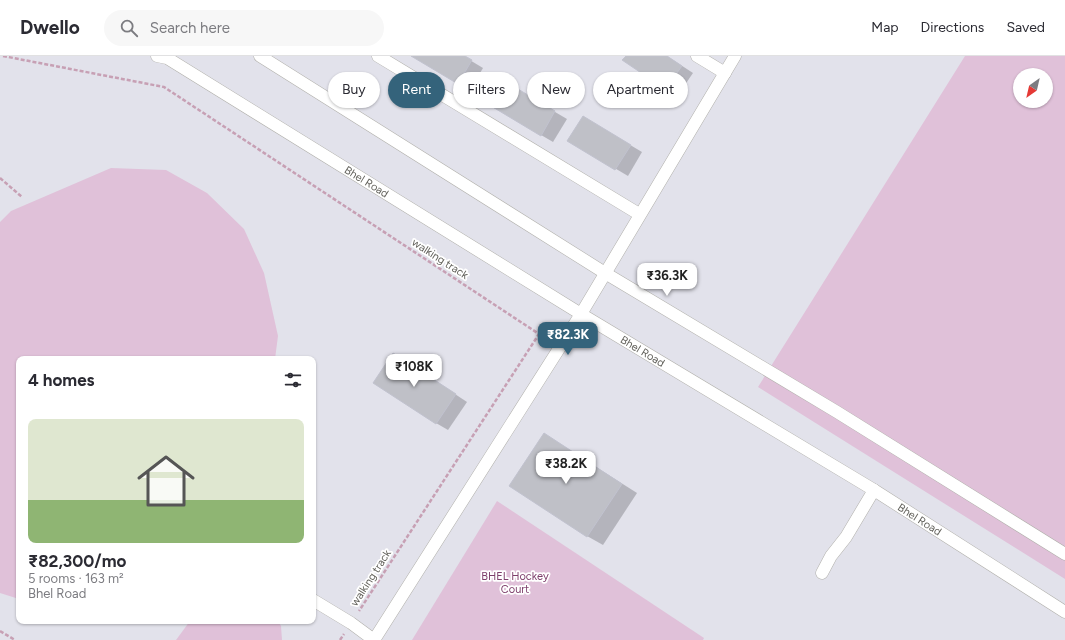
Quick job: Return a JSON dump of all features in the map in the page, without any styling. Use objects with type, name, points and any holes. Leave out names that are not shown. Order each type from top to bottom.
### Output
[{"type":"street","points":[[260,56],[605,273],[837,412],[1065,554]]},
{"type":"street","points":[[378,56],[639,214]]},
{"type":"street","points":[[697,56],[724,73]]},
{"type":"street","points":[[316,602],[351,623],[374,640],[581,314],[639,214],[735,56]]},
{"type":"street","name":"Bhel Road","points":[[164,57],[581,314],[874,490],[1065,612]]},
{"type":"street","points":[[822,573],[831,556],[846,537],[874,490]]},
{"type":"path","name":"walking track","points":[[3,56],[164,87],[539,334],[340,640]]},
{"type":"path","points":[[0,178],[22,197]]},
{"type":"path","points":[[0,631],[15,640]]},
{"type":"green space","points":[[965,56],[1065,56],[1065,579],[758,387]]},
{"type":"green space","points":[[111,168],[166,170],[207,193],[244,229],[264,273],[278,336],[275,356],[16,356],[16,598],[0,593],[0,222],[11,211]]},
{"type":"green space","name":"BHEL Hockey Court","points":[[497,501],[704,638],[703,640],[412,640]]},
{"type":"green space","points":[[188,624],[280,624],[282,640],[176,640]]},
{"type":"building","points":[[411,56],[465,56],[472,60],[465,72],[453,72],[453,81],[445,76],[445,72],[438,72]]},
{"type":"building","points":[[626,56],[667,56],[682,66],[678,72],[640,72],[622,60]]},
{"type":"building","points":[[519,90],[527,94],[527,108],[550,108],[555,111],[541,136],[494,108],[519,108]]},
{"type":"building","points":[[583,116],[631,145],[615,170],[567,141]]},
{"type":"building","points":[[393,353],[456,394],[436,424],[373,383]]},
{"type":"building","points":[[544,433],[622,484],[587,537],[509,486]]}]
